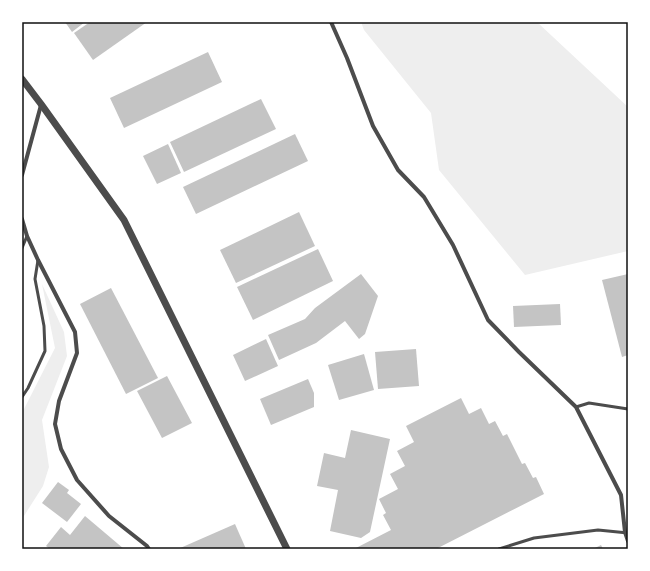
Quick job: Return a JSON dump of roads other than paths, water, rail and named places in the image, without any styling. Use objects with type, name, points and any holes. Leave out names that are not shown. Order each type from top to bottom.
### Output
[{"type":"street","points":[[331,22],[374,126],[398,170],[424,196],[454,245],[488,320],[518,352],[576,407],[621,495],[628,541]]},
{"type":"street","points":[[22,79],[124,220],[287,549]]},
{"type":"street","points":[[22,175],[41,104]]},
{"type":"street","points":[[22,219],[27,236],[38,260],[75,332],[77,353],[59,401],[55,424],[60,449],[77,480],[109,516],[149,549]]},
{"type":"lane","points":[[22,248],[27,236]]},
{"type":"lane","points":[[22,397],[28,388],[45,351],[44,326],[35,279],[38,260]]},
{"type":"lane","points":[[576,407],[589,402],[628,409]]},
{"type":"lane","points":[[499,549],[534,538],[598,530],[627,532]]}]
